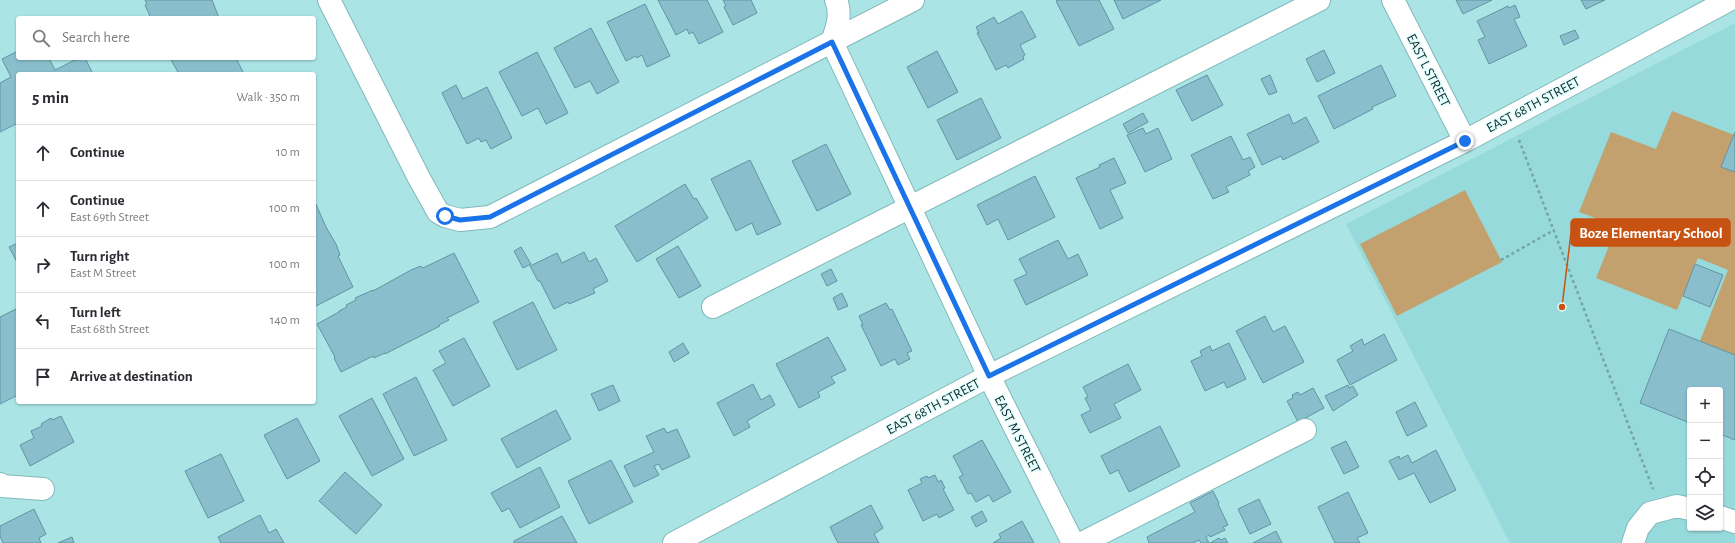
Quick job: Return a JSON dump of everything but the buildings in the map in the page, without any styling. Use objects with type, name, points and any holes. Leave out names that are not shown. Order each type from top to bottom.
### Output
[{"type":"street","points":[[329,0],[419,178],[438,212],[445,216],[460,220],[490,217],[913,0]]},
{"type":"street","points":[[832,42],[839,15],[836,0]]},
{"type":"street","points":[[713,307],[1319,0]]},
{"type":"street","name":"EAST L STREET","points":[[1393,0],[1465,141]]},
{"type":"street","name":"EAST 68TH STREET","points":[[674,543],[989,376],[1465,141],[1729,0]]},
{"type":"street","name":"EAST M STREET","points":[[832,42],[989,376],[1073,543]]},
{"type":"street","points":[[1082,543],[1305,430]]},
{"type":"street","points":[[0,484],[2,486],[43,489]]},
{"type":"street","points":[[1633,543],[1638,528],[1650,513],[1676,506],[1687,508]]},
{"type":"street","points":[[1723,518],[1735,522]]},
{"type":"path","points":[[1519,140],[1661,510]]},
{"type":"path","points":[[1501,260],[1554,230]]},
{"type":"shaded area","points":[[1735,23],[1735,543],[1510,543],[1346,224]]},
{"type":"shaded area","points":[[1672,111],[1734,135],[1722,167],[1735,172],[1735,355],[1700,341],[1728,270],[1698,258],[1677,310],[1596,278],[1617,226],[1579,212],[1611,132],[1656,149]]},
{"type":"shaded area","points":[[1465,190],[1502,262],[1397,316],[1360,244]]},
{"type":"place","name":"Boze Elementary School","points":[[1562,307]]},
{"type":"route","points":[[445,216],[460,220],[476,220],[490,217],[832,42],[989,376],[1465,141]]}]
